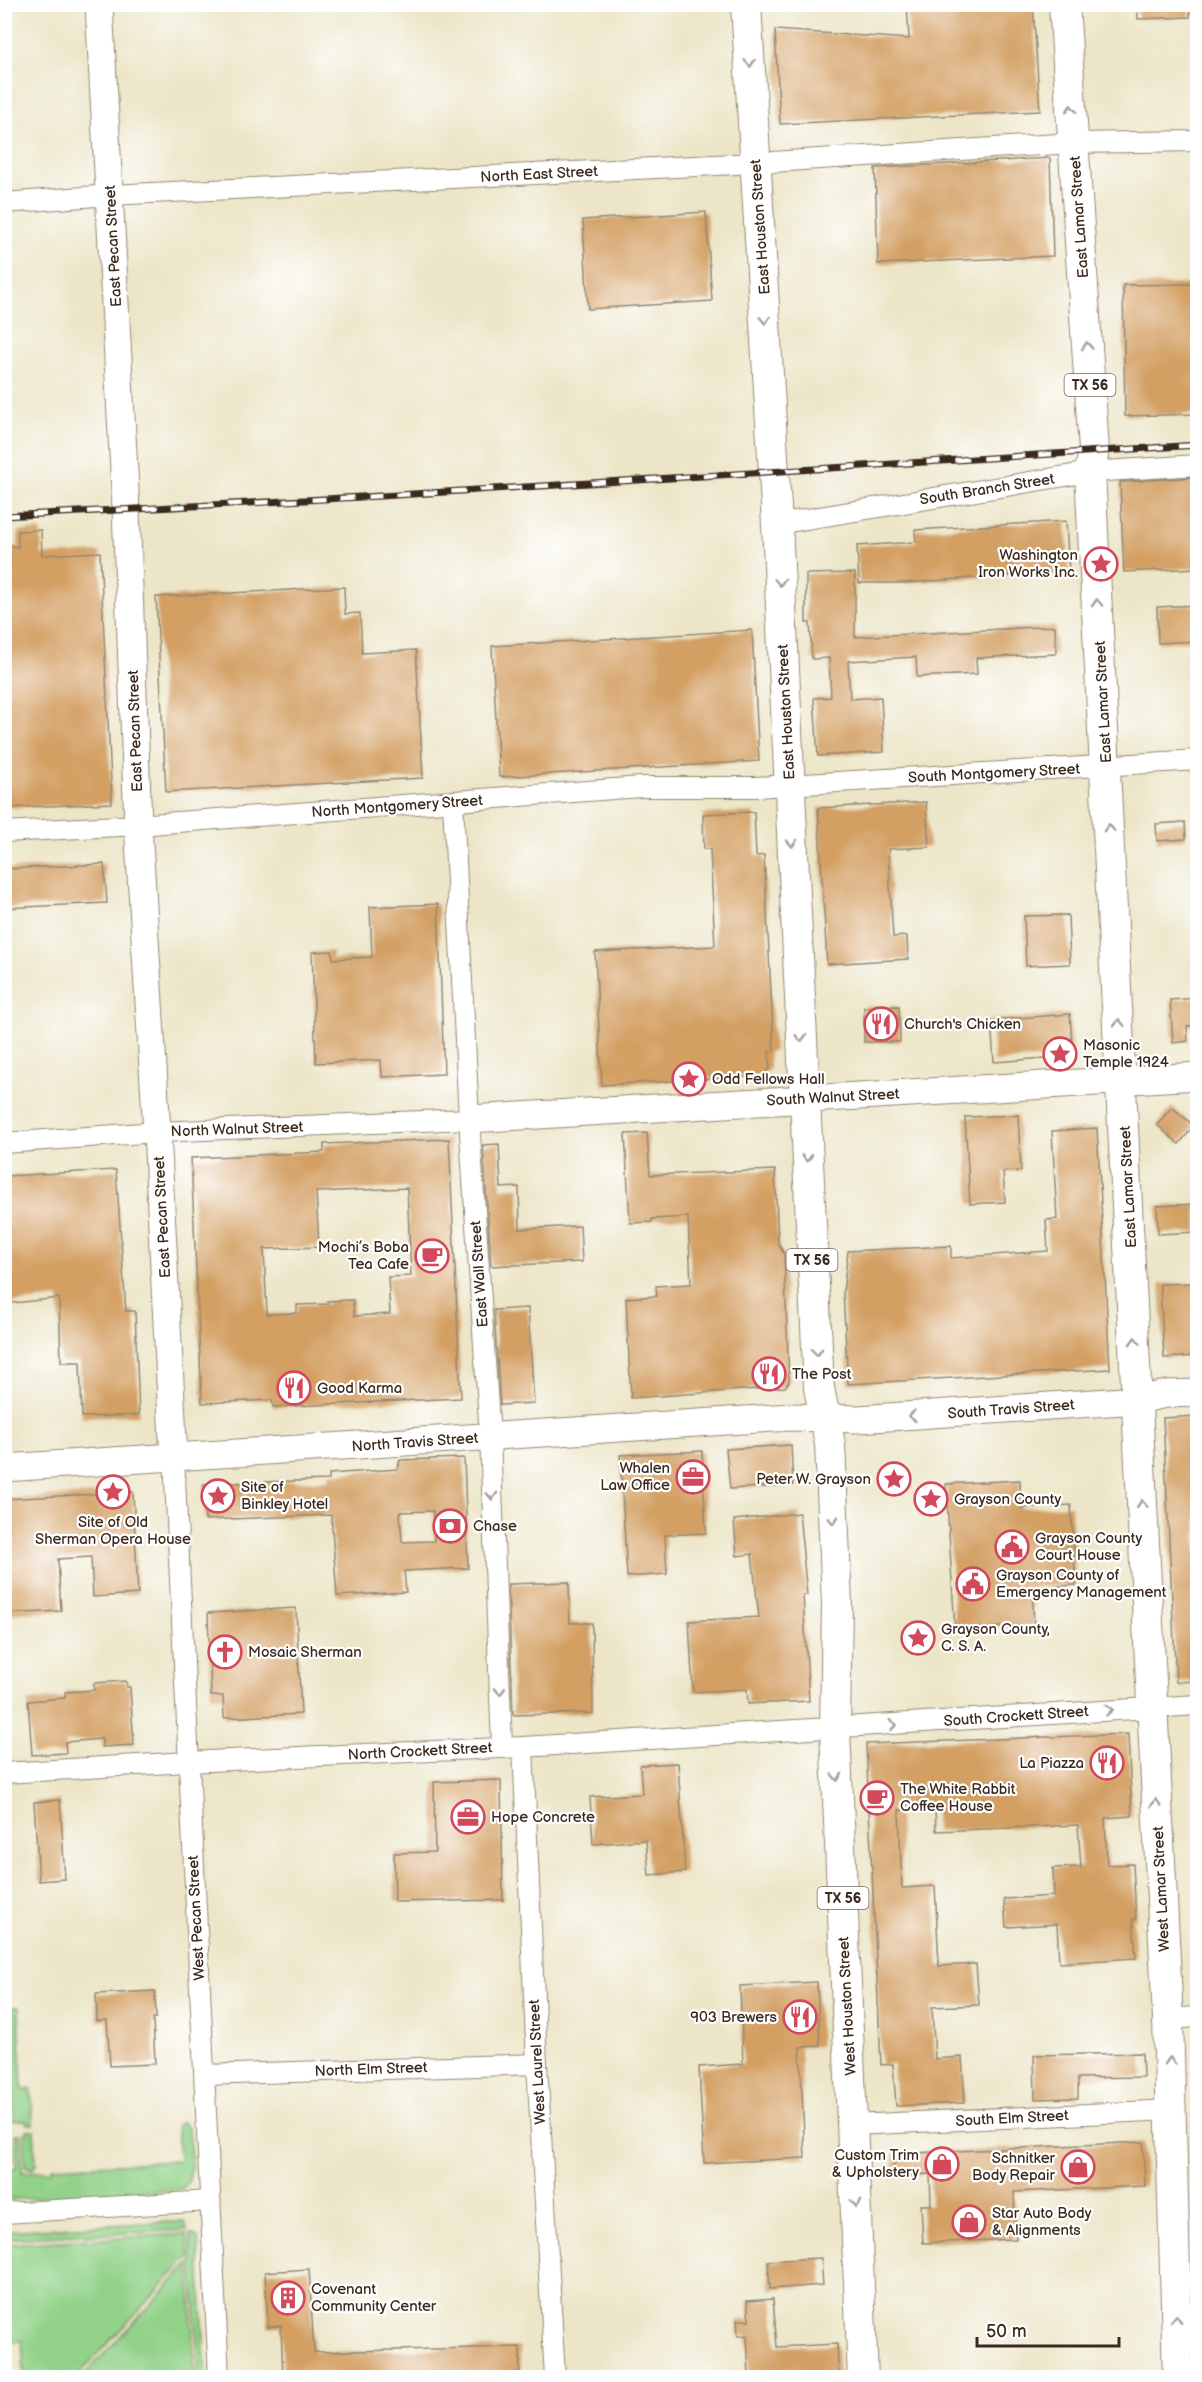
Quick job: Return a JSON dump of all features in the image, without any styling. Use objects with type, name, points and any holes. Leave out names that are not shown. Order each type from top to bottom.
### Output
[{"type":"main road","name":"East Houston Street","points":[[746,4],[777,524],[819,1388],[825,1420]]},
{"type":"main road","name":"East Lamar Street","points":[[1064,4],[1094,450],[1090,472],[1138,1400]]},
{"type":"main road","name":"West Lamar Street","points":[[1138,1400],[1151,1707],[1168,2019],[1178,2378]]},
{"type":"main road","name":"West Houston Street","points":[[825,1420],[830,1444],[837,1604],[835,1729],[863,2378]]},
{"type":"street","name":"East Pecan Street","points":[[99,4],[126,509],[138,825],[174,1458]]},
{"type":"street","name":"North East Street","points":[[4,202],[756,163],[1074,143],[1197,141]]},
{"type":"street","name":"South Branch Street","points":[[777,524],[1090,472],[1197,465]]},
{"type":"street","name":"South Montgomery Street","points":[[790,784],[1197,760]]},
{"type":"street","name":"North Montgomery Street","points":[[4,832],[138,825],[641,787],[790,784]]},
{"type":"street","name":"East Wall Street","points":[[453,802],[469,1119],[490,1437],[502,1748]]},
{"type":"street","name":"South Walnut Street","points":[[469,1119],[1197,1076]]},
{"type":"street","name":"North Walnut Street","points":[[4,1143],[157,1132],[469,1119]]},
{"type":"street","name":"South Travis Street","points":[[825,1420],[1138,1400],[1166,1394],[1197,1393]]},
{"type":"street","name":"North Travis Street","points":[[4,1468],[791,1417],[825,1420]]},
{"type":"street","name":"West Pecan Street","points":[[174,1458],[187,1762],[219,2378]]},
{"type":"street","name":"South Crockett Street","points":[[835,1729],[1197,1705]]},
{"type":"street","name":"North Crockett Street","points":[[4,1773],[835,1729]]},
{"type":"street","name":"West Laurel Street","points":[[523,1747],[537,2064],[555,2378]]},
{"type":"street","points":[[1168,2019],[1197,2017]]},
{"type":"street","name":"North Elm Street","points":[[205,2075],[537,2064]]},
{"type":"street","name":"South Elm Street","points":[[853,2125],[1171,2110]]},
{"type":"street","points":[[4,2213],[210,2202]]},
{"type":"green space","points":[[4,2007],[19,2007],[22,2087],[26,2091],[31,2088],[33,2124],[27,2124],[26,2120],[14,2121],[10,2021]]},
{"type":"green space","points":[[182,2122],[188,2127],[191,2170],[187,2184],[182,2189],[5,2200],[5,2170],[16,2169],[15,2134],[20,2134],[22,2172],[51,2171],[51,2167],[179,2161],[177,2125]]},
{"type":"green space","points":[[27,2130],[34,2130],[36,2165],[32,2169],[25,2166],[23,2134],[27,2133]]},
{"type":"green space","points":[[184,2222],[187,2230],[5,2239],[5,2231]]},
{"type":"green space","points":[[187,2234],[189,2257],[76,2377],[24,2377],[22,2341],[5,2342],[5,2244]]},
{"type":"green space","points":[[190,2234],[198,2237],[206,2377],[199,2377]]},
{"type":"green space","points":[[189,2264],[195,2377],[82,2377]]},
{"type":"building","points":[[907,4],[1033,4],[1040,111],[780,124],[775,30],[909,39]]},
{"type":"building","points":[[1137,4],[1190,4],[1190,17],[1138,19]]},
{"type":"building","points":[[1050,158],[1053,256],[878,264],[875,168]]},
{"type":"building","points":[[706,212],[712,301],[588,309],[583,220]]},
{"type":"building","points":[[1197,284],[1197,414],[1125,416],[1123,285]]},
{"type":"building","points":[[1197,477],[1197,568],[1124,572],[1120,482]]},
{"type":"building","points":[[1066,521],[1069,571],[905,583],[859,583],[857,546],[916,542],[915,530]]},
{"type":"building","points":[[41,530],[42,555],[100,552],[112,803],[4,808],[4,545],[18,547],[18,531]]},
{"type":"building","points":[[855,573],[855,637],[1055,626],[1056,654],[976,658],[977,674],[917,677],[916,657],[848,661],[850,699],[881,697],[884,752],[818,756],[814,698],[831,697],[829,658],[812,659],[810,623],[806,623],[806,574]]},
{"type":"building","points":[[344,587],[345,614],[360,613],[362,653],[416,650],[423,778],[166,792],[156,597]]},
{"type":"building","points":[[1197,605],[1197,641],[1158,643],[1157,607]]},
{"type":"building","points":[[752,630],[759,761],[499,777],[492,646]]},
{"type":"building","points":[[926,802],[929,847],[888,849],[893,937],[907,936],[908,959],[827,964],[818,808]]},
{"type":"building","points":[[754,812],[756,856],[764,855],[774,1051],[769,1052],[770,1068],[762,1076],[602,1085],[595,952],[715,946],[710,849],[704,849],[703,814]]},
{"type":"building","points":[[1185,822],[1186,839],[1157,841],[1156,824]]},
{"type":"building","points":[[104,864],[107,903],[4,908],[4,869]]},
{"type":"building","points":[[438,904],[444,1074],[382,1077],[381,1060],[316,1063],[312,952],[332,951],[333,959],[372,957],[370,907]]},
{"type":"building","points":[[1068,915],[1070,964],[1026,966],[1024,916]]},
{"type":"building","points":[[1197,998],[1197,1025],[1187,1026],[1188,1041],[1173,1043],[1170,1000]]},
{"type":"building","name":"Church's Chicken","points":[[899,1006],[900,1042],[864,1042],[864,1007]]},
{"type":"building","points":[[1070,1014],[1073,1056],[994,1062],[991,1020]]},
{"type":"building","points":[[1172,1107],[1194,1126],[1179,1144],[1157,1125]]},
{"type":"building","points":[[1018,1115],[1021,1171],[1003,1172],[1005,1202],[970,1204],[965,1117]]},
{"type":"building","points":[[1097,1128],[1110,1369],[848,1384],[843,1292],[848,1251],[951,1246],[951,1258],[1048,1251],[1046,1220],[1057,1219],[1052,1131]]},
{"type":"building","points":[[647,1133],[650,1175],[775,1170],[778,1243],[784,1254],[789,1382],[785,1387],[631,1398],[626,1298],[657,1296],[656,1286],[691,1284],[688,1217],[630,1223],[625,1134]]},
{"type":"building","points":[[449,1139],[461,1398],[273,1407],[272,1400],[202,1403],[191,1158],[324,1152],[324,1144]],"holes":[[[407,1188],[411,1276],[388,1277],[390,1314],[354,1316],[353,1300],[297,1305],[297,1313],[267,1314],[264,1249],[319,1247],[316,1192]]]},
{"type":"building","points":[[499,1144],[501,1188],[519,1187],[520,1229],[580,1226],[582,1262],[491,1266],[483,1145]]},
{"type":"building","points":[[116,1170],[126,1311],[135,1311],[139,1415],[82,1417],[80,1362],[61,1362],[59,1298],[4,1304],[4,1176]]},
{"type":"building","points":[[1197,1204],[1197,1232],[1158,1234],[1157,1206]]},
{"type":"building","points":[[1197,1283],[1197,1356],[1164,1358],[1160,1284]]},
{"type":"building","points":[[528,1308],[534,1403],[500,1405],[494,1310]]},
{"type":"building","points":[[1197,1416],[1197,1681],[1176,1682],[1163,1418]]},
{"type":"building","points":[[791,1445],[793,1485],[730,1489],[726,1449]]},
{"type":"building","points":[[702,1451],[706,1533],[665,1535],[667,1574],[627,1577],[620,1455]]},
{"type":"building","points":[[464,1458],[468,1568],[404,1571],[406,1592],[337,1596],[331,1515],[205,1520],[204,1484],[329,1480],[329,1474],[398,1469],[400,1460]],"holes":[[[433,1511],[434,1541],[402,1542],[400,1512]]]},
{"type":"building","name":"Grayson County Court House","points":[[1020,1480],[1021,1508],[1071,1505],[1076,1585],[1032,1588],[1034,1625],[955,1630],[946,1484]]},
{"type":"building","points":[[133,1492],[138,1594],[93,1597],[91,1557],[58,1559],[61,1611],[6,1614],[4,1499]]},
{"type":"building","points":[[799,1513],[807,1595],[803,1595],[809,1701],[748,1704],[747,1689],[693,1692],[689,1621],[759,1617],[752,1554],[737,1556],[734,1520]]},
{"type":"building","points":[[569,1582],[570,1623],[592,1623],[593,1713],[513,1715],[508,1584]]},
{"type":"building","points":[[296,1608],[301,1714],[224,1718],[223,1696],[211,1696],[208,1613]]},
{"type":"building","points":[[126,1681],[127,1687],[130,1687],[134,1745],[102,1747],[102,1739],[65,1742],[66,1753],[32,1755],[28,1701],[65,1698],[65,1692],[94,1690],[94,1683]]},
{"type":"building","points":[[1128,1734],[1132,1816],[1105,1818],[1107,1865],[1133,1864],[1136,1958],[1059,1963],[1057,1924],[1006,1927],[1004,1899],[1054,1896],[1053,1868],[1081,1867],[1078,1825],[936,1831],[935,1809],[899,1810],[902,1888],[935,1886],[939,1966],[976,1964],[979,2005],[932,2007],[935,2059],[962,2057],[965,2103],[896,2106],[893,2064],[881,2065],[866,1744]]},
{"type":"building","points":[[678,1763],[685,1872],[649,1875],[646,1840],[593,1844],[590,1797],[642,1794],[640,1765]]},
{"type":"building","name":"Hope Concrete","points":[[501,1780],[503,1900],[395,1902],[394,1853],[435,1852],[434,1782]]},
{"type":"building","points":[[60,1800],[65,1879],[39,1881],[34,1802]]},
{"type":"building","points":[[817,1982],[820,2046],[800,2047],[805,2158],[704,2163],[699,2067],[743,2064],[740,1986]]},
{"type":"building","points":[[155,1991],[156,2018],[153,2018],[155,2064],[110,2066],[107,2020],[97,2021],[96,1994]]},
{"type":"building","points":[[1142,2053],[1143,2077],[1078,2078],[1078,2098],[1035,2099],[1034,2055]]},
{"type":"building","points":[[1143,2142],[1145,2186],[1014,2192],[1016,2239],[923,2243],[921,2205],[931,2205],[930,2174],[894,2176],[893,2154]]},
{"type":"building","points":[[821,2258],[823,2285],[770,2289],[768,2261]]},
{"type":"building","points":[[309,2269],[314,2352],[520,2347],[520,2378],[283,2378],[281,2326],[268,2327],[265,2272]]},
{"type":"building","points":[[773,2299],[777,2347],[837,2344],[839,2378],[749,2378],[747,2335],[738,2336],[737,2320],[749,2320],[747,2301]]},
{"type":"railway","points":[[4,516],[381,496],[1198,445]]},
{"type":"place","name":"Washington Iron Works Inc.","points":[[1101,564]]},
{"type":"place","name":"Church's Chicken","points":[[881,1024]]},
{"type":"place","name":"Masonic Temple 1924","points":[[1060,1054]]},
{"type":"place","name":"Odd Fellows Hall","points":[[689,1079]]},
{"type":"place","name":"Mochi’s Boba Tea Cafe","points":[[432,1256]]},
{"type":"place","name":"The Post","points":[[769,1374]]},
{"type":"place","name":"Good Karma","points":[[294,1388]]},
{"type":"place","name":"Whalen Law Office","points":[[693,1477]]},
{"type":"place","name":"Peter W. Grayson","points":[[894,1479]]},
{"type":"place","name":"Site of Old Sherman Opera House","points":[[113,1492]]},
{"type":"place","name":"Site of Binkley Hotel","points":[[218,1496]]},
{"type":"place","name":"Grayson County","points":[[931,1499]]},
{"type":"place","name":"Chase","points":[[450,1526]]},
{"type":"place","name":"Grayson County Court House","points":[[1012,1547]]},
{"type":"place","name":"Grayson County of Emergency Management","points":[[973,1584]]},
{"type":"place","name":"Grayson County, C. S. A.","points":[[918,1638]]},
{"type":"place","name":"Mosaic Sherman","points":[[225,1652]]},
{"type":"place","name":"La Piazza","points":[[1107,1763]]},
{"type":"place","name":"The White Rabbit Coffee House","points":[[877,1798]]},
{"type":"place","name":"Hope Concrete","points":[[468,1817]]},
{"type":"place","name":"903 Brewers","points":[[800,2017]]},
{"type":"place","name":"Custom Trim & Upholstery","points":[[942,2164]]},
{"type":"place","name":"Schnitker Body Repair","points":[[1078,2167]]},
{"type":"place","name":"Star Auto Body & Alignments","points":[[969,2222]]},
{"type":"place","name":"Covenant Community Center","points":[[288,2298]]}]
